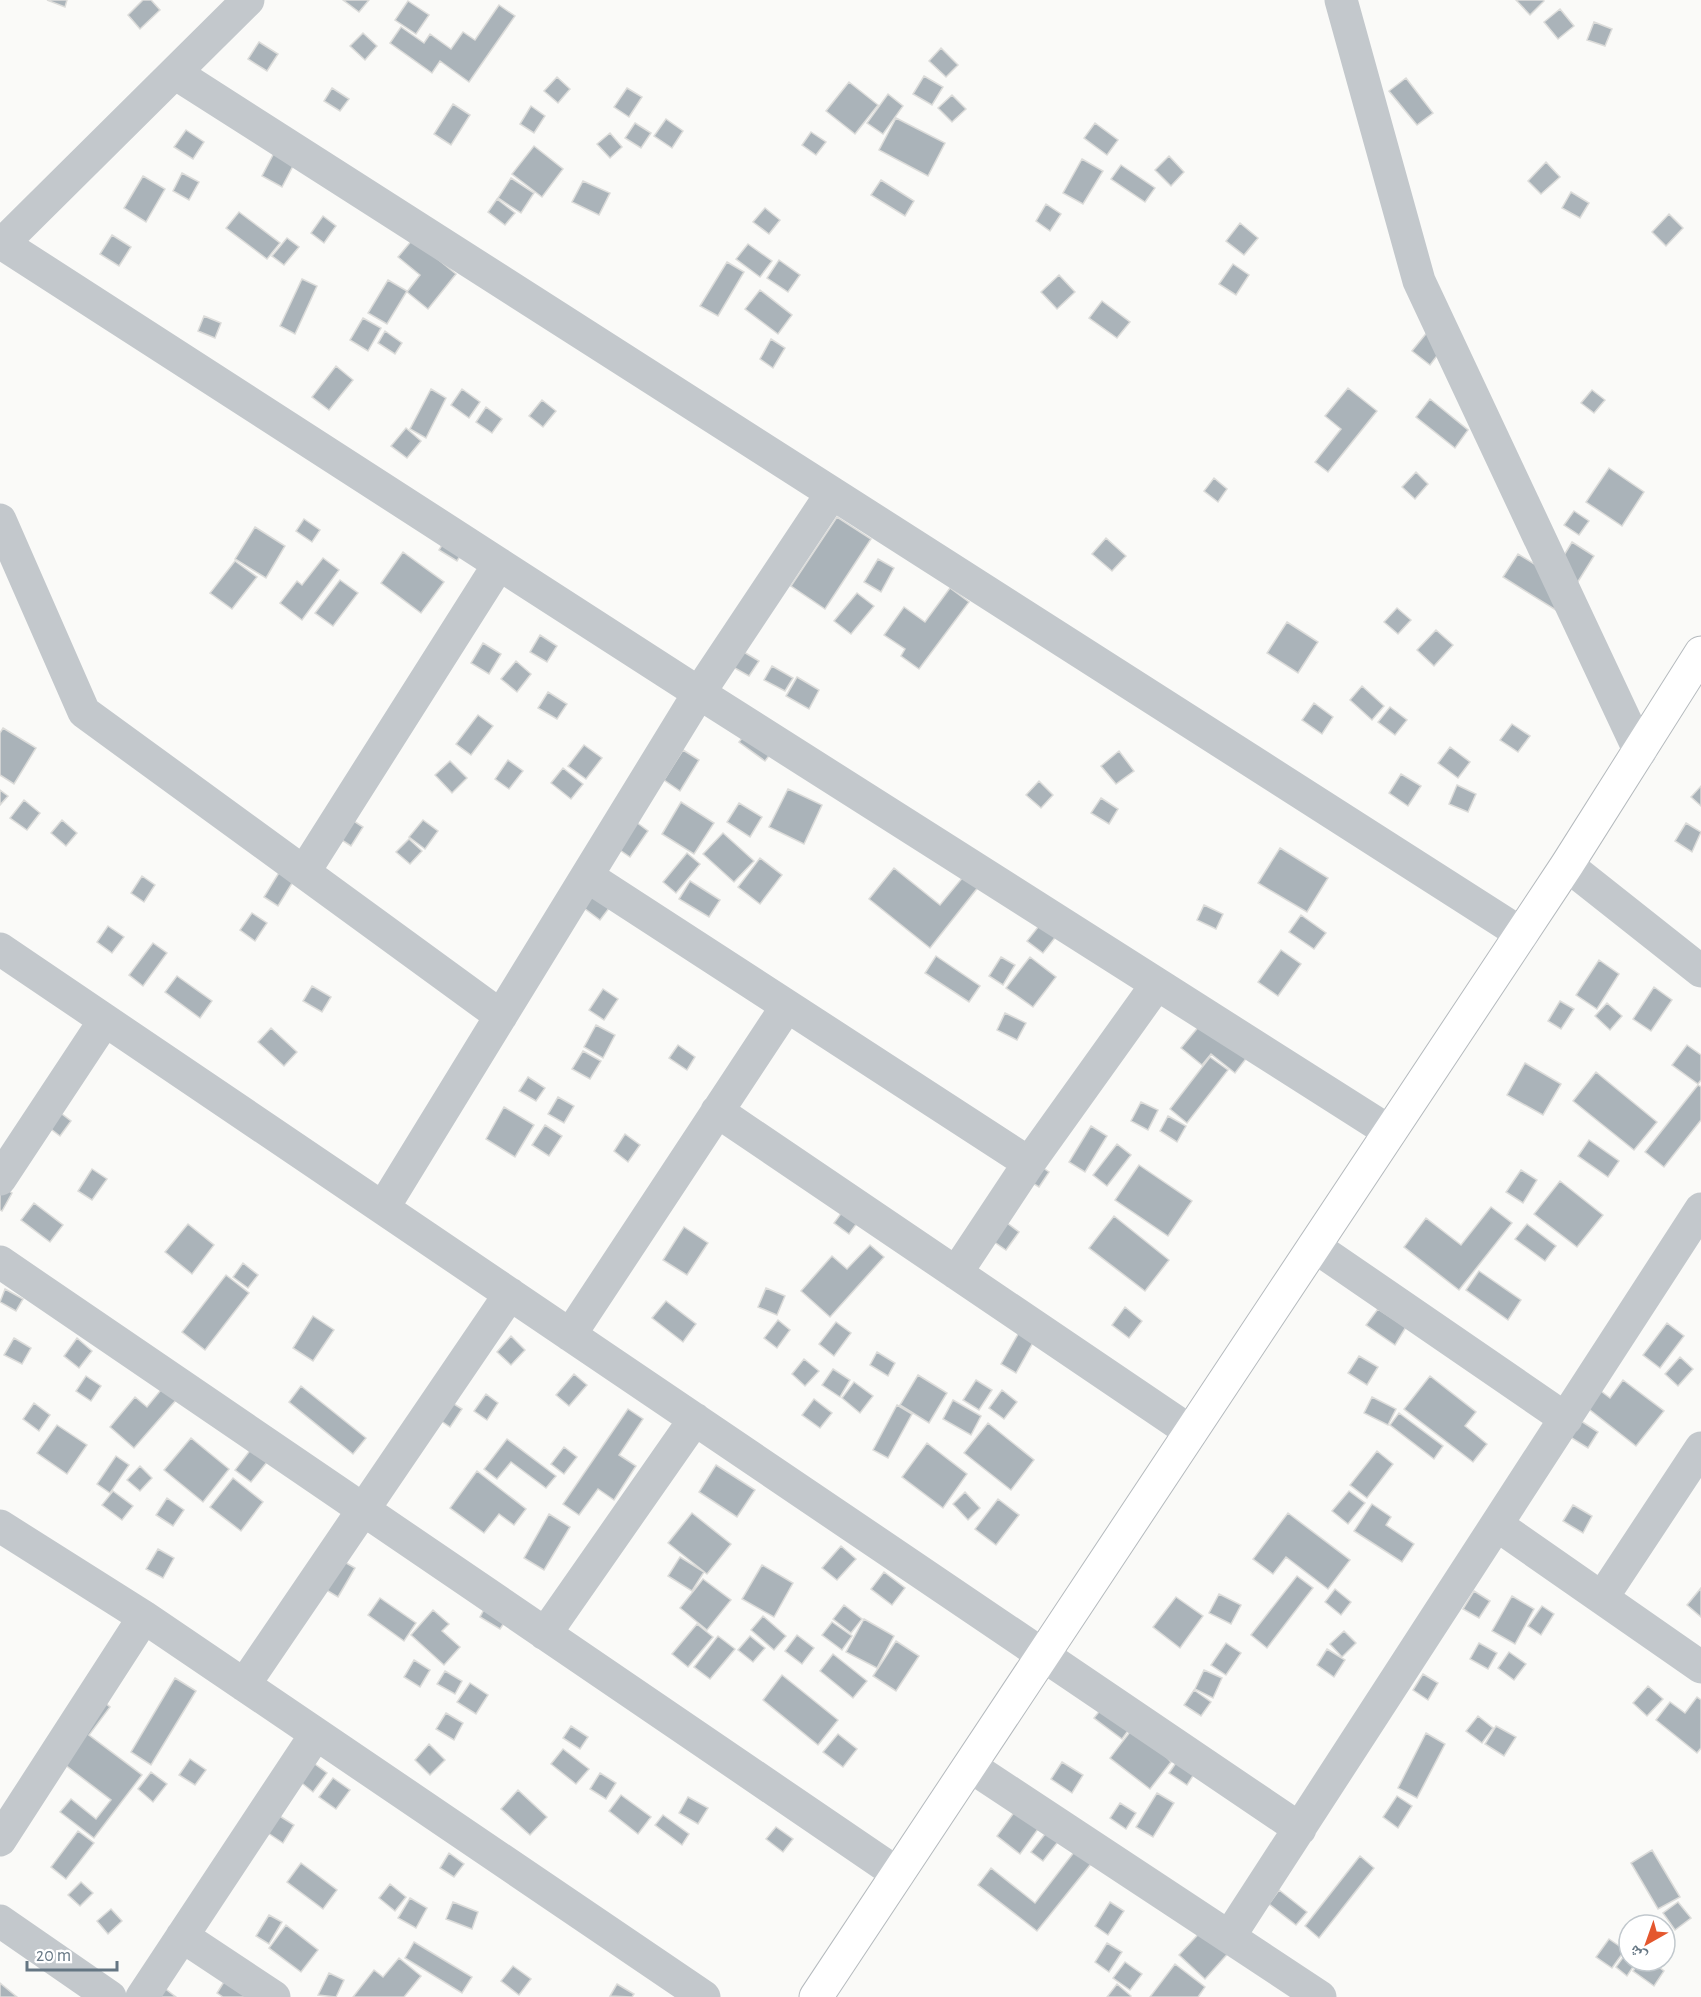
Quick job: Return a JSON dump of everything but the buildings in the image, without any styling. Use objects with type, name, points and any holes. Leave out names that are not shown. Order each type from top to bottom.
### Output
[{"type":"main road","points":[[816,1997],[1522,934],[1640,752],[1696,673]]},
{"type":"street","points":[[248,0],[1,242],[699,693],[1390,1132]]},
{"type":"street","points":[[1341,0],[1419,281],[1640,752]]},
{"type":"street","points":[[175,73],[1522,934]]},
{"type":"street","points":[[383,1208],[699,693],[832,493]]},
{"type":"street","points":[[0,520],[84,712],[501,1016]]},
{"type":"street","points":[[304,872],[499,564]]},
{"type":"street","points":[[1567,865],[1701,971]]},
{"type":"street","points":[[587,876],[1029,1164]]},
{"type":"street","points":[[0,949],[1300,1829]]},
{"type":"street","points":[[956,1273],[1029,1164],[1157,984]]},
{"type":"street","points":[[570,1335],[787,1006]]},
{"type":"street","points":[[0,1179],[105,1020]]},
{"type":"street","points":[[717,1112],[1191,1432]]},
{"type":"street","points":[[1229,1937],[1701,1209]]},
{"type":"street","points":[[1314,1246],[1566,1419]]},
{"type":"street","points":[[0,1262],[898,1874]]},
{"type":"street","points":[[244,1685],[510,1294]]},
{"type":"street","points":[[545,1634],[695,1419]]},
{"type":"street","points":[[1602,1598],[1701,1448]]},
{"type":"street","points":[[1497,1525],[1701,1667]]},
{"type":"street","points":[[0,1526],[144,1617],[704,1997]]},
{"type":"street","points":[[0,1840],[144,1617]]},
{"type":"street","points":[[142,1997],[316,1734]]},
{"type":"street","points":[[969,1766],[1320,1997]]},
{"type":"street","points":[[0,1922],[110,1997]]},
{"type":"street","points":[[182,1936],[274,1997]]}]
